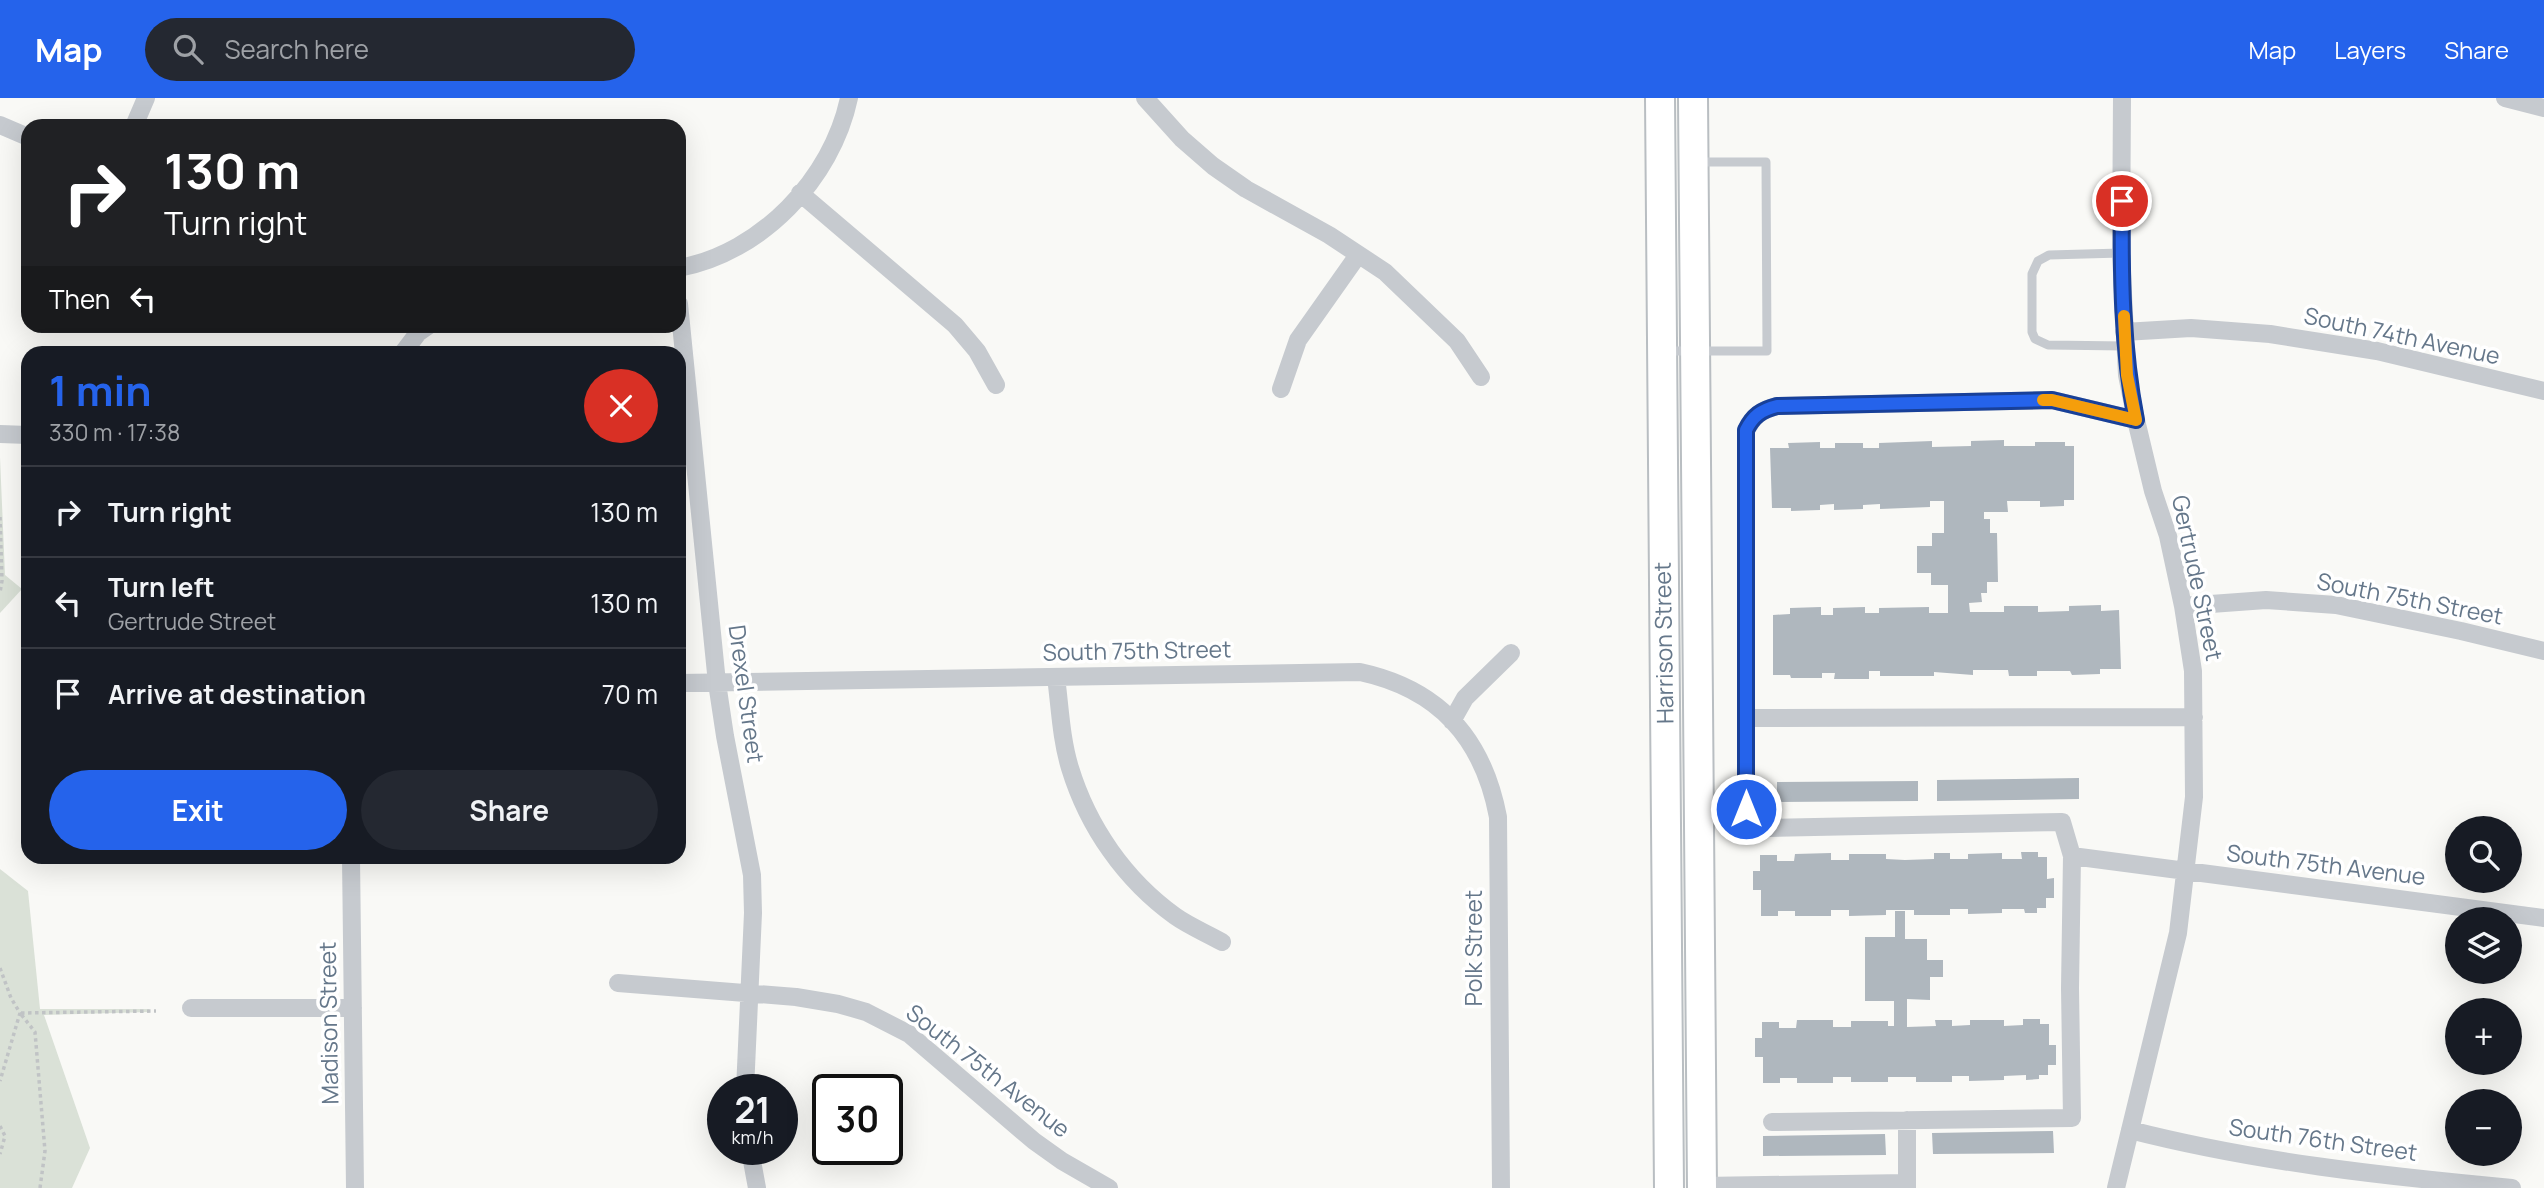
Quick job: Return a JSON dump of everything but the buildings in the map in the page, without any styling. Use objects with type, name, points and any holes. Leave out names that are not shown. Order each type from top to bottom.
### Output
[{"type":"main road","name":"Harrison Street","points":[[1660,98],[1670,1188]]},
{"type":"main road","name":"Harrison Street","points":[[1693,98],[1702,1187]]},
{"type":"street","points":[[138,119],[146,98]]},
{"type":"street","points":[[686,266],[710,259],[745,242],[781,215],[822,165],[839,130],[849,98]]},
{"type":"street","points":[[1145,98],[1182,139],[1213,166],[1245,188],[1329,235],[1385,272],[1457,341],[1481,377]]},
{"type":"street","name":"Gertrude Street","points":[[2116,1188],[2178,933],[2194,797],[2193,671],[2183,606],[2127,375],[2121,253],[2122,98]]},
{"type":"street","points":[[2505,98],[2544,108]]},
{"type":"street","points":[[0,125],[21,135]]},
{"type":"street","points":[[800,193],[955,325],[977,351],[996,385]]},
{"type":"street","points":[[1281,389],[1298,340],[1358,255]]},
{"type":"street","name":"South 74th Avenue","points":[[2125,339],[2192,328],[2270,334],[2377,351],[2544,391]]},
{"type":"street","name":"Drexel Street","points":[[686,374],[717,683],[724,736],[752,875],[753,913],[745,1074]]},
{"type":"street","points":[[1772,1122],[2072,1118],[2072,856],[2062,822],[1769,828],[1751,817],[1746,809],[1746,430],[1752,418],[1765,409],[1777,406],[2052,400],[2136,420]]},
{"type":"street","points":[[0,434],[21,435]]},
{"type":"street","name":"South 75th Street","points":[[2183,606],[2266,600],[2336,605],[2544,651]]},
{"type":"street","points":[[1452,720],[1465,698],[1511,653]]},
{"type":"street","name":"South 75th Street","points":[[686,683],[1360,672],[1390,678],[1411,688],[1427,697],[1452,720]]},
{"type":"street","points":[[1056,677],[1069,766],[1081,799],[1103,840],[1124,869],[1153,899],[1177,918],[1222,942]]},
{"type":"street","points":[[1746,718],[2194,717]]},
{"type":"street","name":"Polk Street","points":[[1452,720],[1462,730],[1483,767],[1493,792],[1498,817],[1501,1188]]},
{"type":"street","name":"South 75th Avenue","points":[[2072,856],[2544,918]]},
{"type":"street","name":"Madison Street","points":[[351,864],[355,1188]]},
{"type":"street","name":"South 75th Avenue","points":[[618,983],[748,993],[838,1004],[866,1012],[892,1024],[928,1048],[1034,1141],[1105,1187]]},
{"type":"street","points":[[191,1009],[353,1008]]},
{"type":"street","points":[[1702,1187],[1907,1185],[1907,1120]]},
{"type":"street","name":"South 76th Street","points":[[2130,1130],[2192,1146],[2361,1173],[2512,1188]]},
{"type":"street","points":[[753,1165],[757,1188]]},
{"type":"lane","points":[[1661,351],[1767,351],[1766,162],[1694,162]]},
{"type":"lane","points":[[2121,253],[2049,255],[2038,261],[2032,274],[2032,332],[2035,339],[2048,345],[2125,339]]},
{"type":"path","points":[[0,517],[0,592]]},
{"type":"path","points":[[0,968],[11,998],[34,1032],[36,1041],[45,1151],[40,1188]]},
{"type":"path","points":[[20,1013],[156,1011]]},
{"type":"path","points":[[0,1080],[20,1013]]},
{"type":"path","points":[[0,1126],[5,1136],[0,1154]]},
{"type":"shaded area","points":[[0,457],[5,575],[21,590],[0,613]]},
{"type":"shaded area","points":[[0,869],[28,891],[40,1009],[149,1009],[150,1012],[44,1015],[90,1148],[72,1188],[0,1188]]},
{"type":"slow traffic","points":[[2043,400],[2136,420],[2127,375],[2124,316]]},
{"type":"route","points":[[1746,809],[1746,430],[1752,418],[1765,409],[1777,406],[2052,400],[2136,420],[2127,375],[2125,346],[2122,201]]}]
